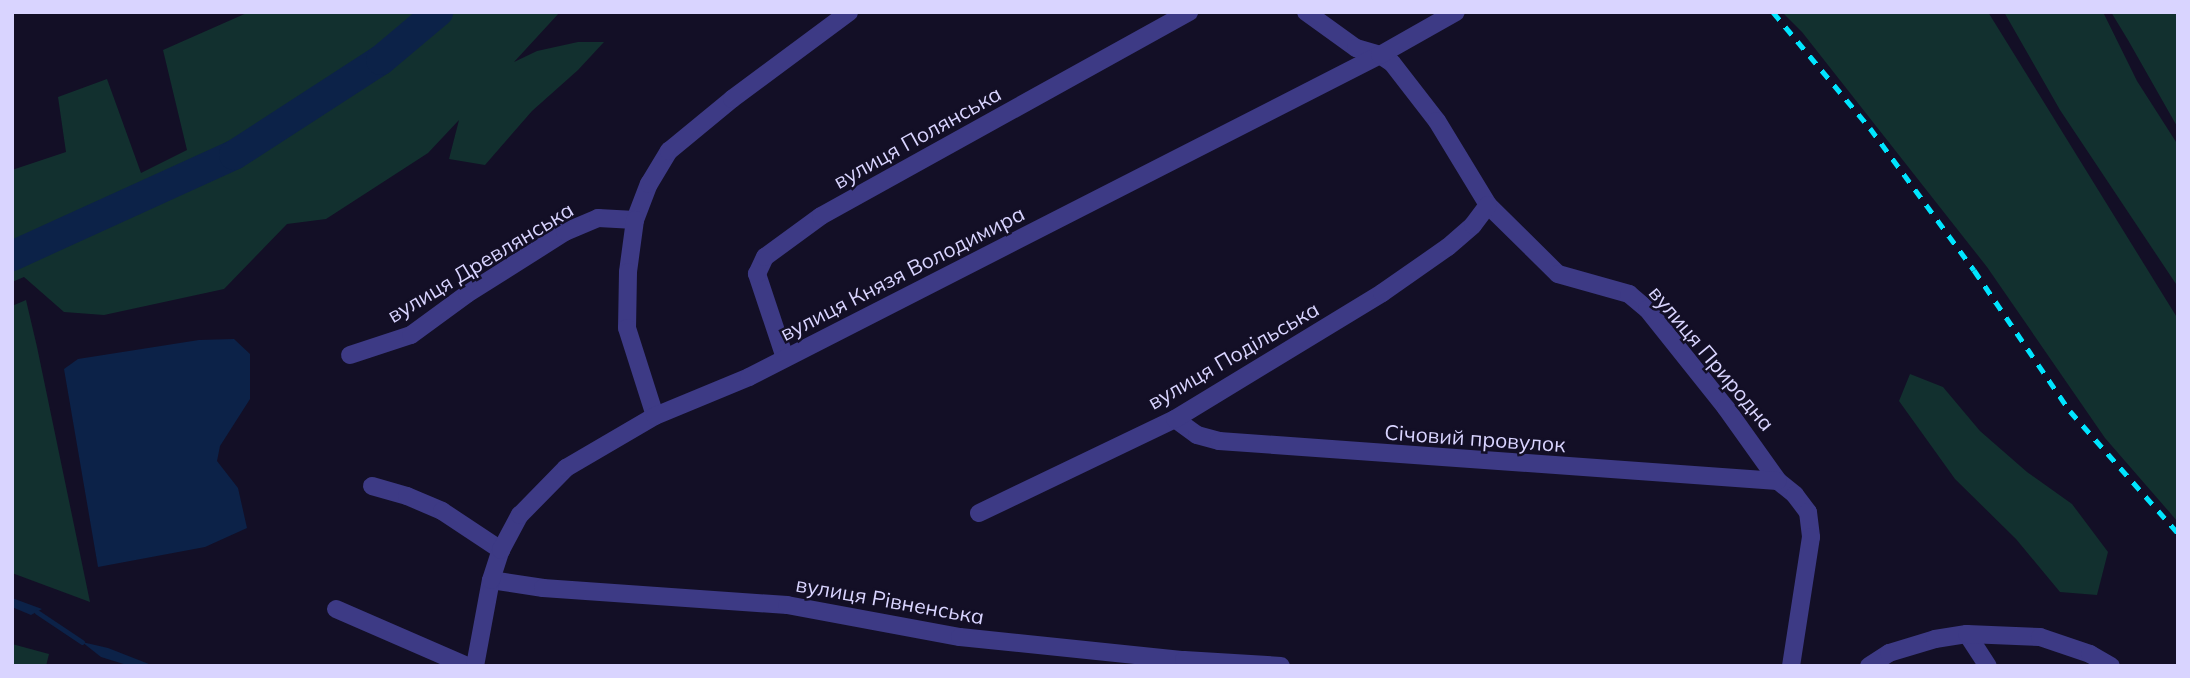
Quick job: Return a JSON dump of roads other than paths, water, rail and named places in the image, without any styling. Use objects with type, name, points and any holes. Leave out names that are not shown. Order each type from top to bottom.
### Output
[{"type":"street","points":[[655,416],[627,328],[628,272],[635,220],[649,184],[669,150],[732,99],[849,12]]},
{"type":"street","name":"вулиця Полянська","points":[[785,358],[757,274],[765,257],[821,216],[1189,12]]},
{"type":"street","name":"вулиця Природна","points":[[1306,12],[1356,48],[1380,55],[1402,75],[1437,121],[1488,205],[1558,274],[1629,294],[1647,309],[1734,418],[1778,481],[1795,495],[1808,512],[1811,537],[1791,666]]},
{"type":"street","name":"вулиця Князя Володимира","points":[[475,666],[491,580],[501,550],[520,515],[566,468],[655,416],[749,377],[1380,55],[1456,12]]},
{"type":"street","name":"вулиця Подільська","points":[[979,513],[1175,419],[1382,293],[1448,247],[1473,225],[1488,205]]},
{"type":"street","name":"вулиця Древлянська","points":[[350,355],[411,335],[467,294],[565,232],[598,218],[635,220]]},
{"type":"street","name":"Січовий провулок","points":[[1175,419],[1197,435],[1219,441],[1778,481]]},
{"type":"street","points":[[372,486],[407,496],[442,511],[501,550]]},
{"type":"street","name":"вулиця Рівненська","points":[[491,580],[543,588],[787,605],[960,636],[1184,660],[1281,666]]},
{"type":"street","points":[[336,609],[467,666]]},
{"type":"street","points":[[1869,666],[1889,653],[1935,639],[1967,634],[2039,637],[2090,654],[2111,666]]},
{"type":"street","points":[[1967,634],[1988,666]]},
{"type":"water","points":[[234,339],[250,354],[250,399],[220,446],[217,461],[238,488],[247,528],[205,547],[98,567],[64,369],[78,359],[199,340]]},
{"type":"water","points":[[12,598],[42,609],[31,615],[12,607]]},
{"type":"water","points":[[82,642],[108,648],[154,666],[130,666],[101,657]]},
{"type":"waterway","points":[[12,256],[234,155],[381,60],[438,12]]},
{"type":"waterway","points":[[37,612],[82,642]]},
{"type":"railway","points":[[1773,12],[1870,128],[1974,270],[2070,411],[2178,533]]}]
